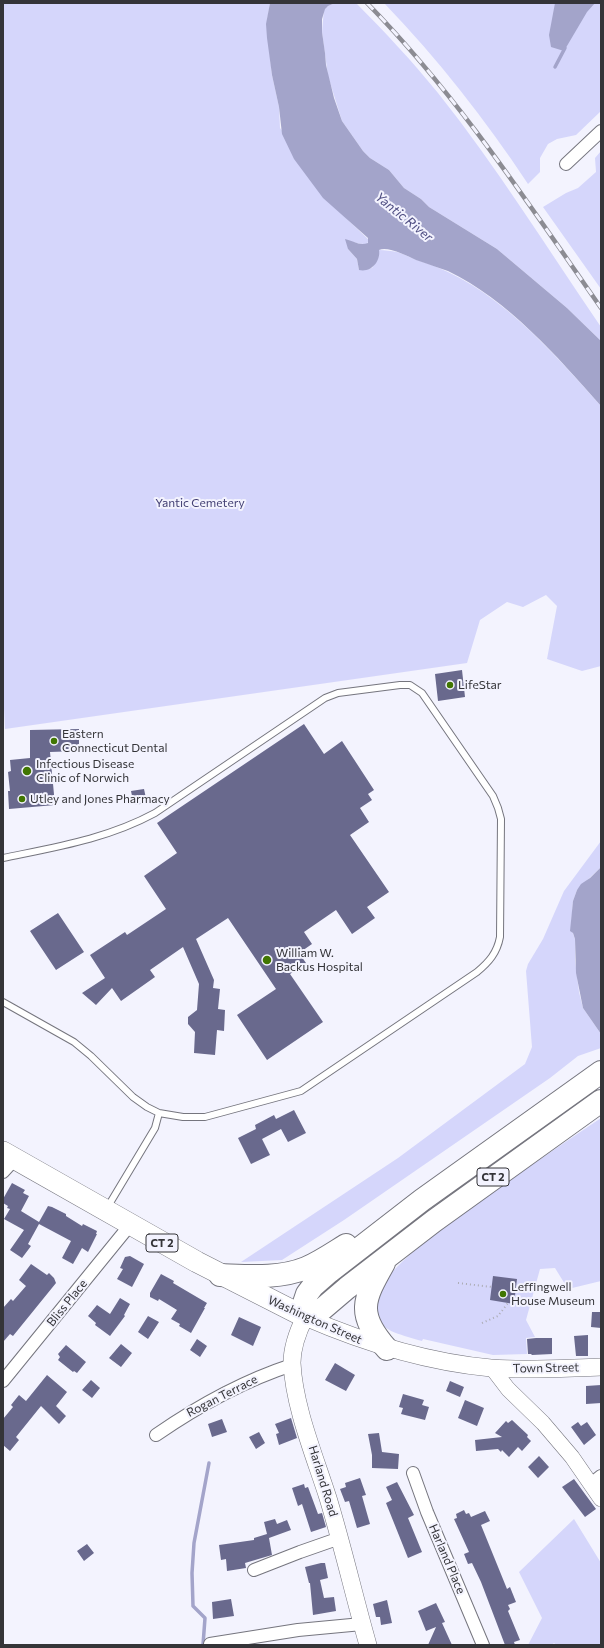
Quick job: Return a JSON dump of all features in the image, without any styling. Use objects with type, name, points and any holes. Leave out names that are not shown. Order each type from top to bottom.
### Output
[{"type":"highway","name":"CT 2","points":[[220,1275],[263,1276],[284,1274],[301,1269],[347,1244],[396,1208],[422,1200],[596,1075]]},
{"type":"highway","name":"CT 2","points":[[304,1317],[320,1311],[387,1256],[471,1193],[601,1101]]},
{"type":"highway","name":"Washington Street","points":[[7,1161],[106,1211],[220,1275],[304,1317]]},
{"type":"highway","points":[[304,1317],[305,1299],[313,1286],[354,1252],[422,1200]]},
{"type":"highway","points":[[387,1256],[370,1289],[365,1309],[370,1324],[387,1349]]},
{"type":"main road","name":"Washington Street","points":[[304,1317],[347,1335],[387,1349],[448,1362],[492,1368]]},
{"type":"main road","name":"Harland Road","points":[[304,1317],[295,1341],[292,1365],[294,1380],[302,1414],[340,1538],[368,1645]]},
{"type":"main road","name":"Town Street","points":[[492,1368],[530,1369],[601,1367]]},
{"type":"street","points":[[566,164],[601,131]]},
{"type":"street","name":"Bliss Place","points":[[3,1381],[130,1225]]},
{"type":"street","name":"Rogan Terrace","points":[[156,1435],[185,1415],[218,1397],[263,1375],[292,1365]]},
{"type":"street","points":[[492,1368],[508,1389],[572,1457],[596,1480],[601,1499]]},
{"type":"street","name":"Harland Place","points":[[413,1473],[427,1512],[483,1645]]},
{"type":"street","points":[[254,1570],[340,1538]]},
{"type":"street","points":[[210,1644],[298,1630],[362,1624]]},
{"type":"lane","points":[[3,858],[88,840],[135,824],[155,814],[325,698],[338,693],[400,685],[410,685],[422,693],[493,796],[501,819],[500,937],[495,952],[489,962],[477,972],[301,1092],[205,1117],[183,1117],[159,1113],[133,1097],[91,1056],[74,1042],[3,1002]]},
{"type":"lane","points":[[106,1211],[155,1128],[159,1113]]},
{"type":"path","points":[[458,1283],[492,1287]]},
{"type":"path","points":[[482,1323],[498,1316],[508,1303]]},
{"type":"green space","name":"Yantic Cemetery","points":[[3,3],[270,3],[267,21],[269,47],[272,75],[279,107],[280,128],[349,221],[369,240],[367,244],[359,244],[354,242],[348,249],[357,259],[359,270],[372,268],[378,258],[379,250],[390,251],[400,253],[447,271],[472,285],[496,302],[541,341],[601,406],[601,666],[582,671],[547,659],[557,606],[546,595],[523,607],[507,602],[480,620],[467,663],[5,729],[3,688]]},
{"type":"green space","points":[[335,3],[356,3],[398,47],[438,93],[481,150],[601,327],[601,341],[567,308],[497,249],[429,207],[421,199],[404,188],[389,170],[370,158],[363,151],[342,121],[328,76],[322,32],[324,9]]},
{"type":"green space","points":[[384,3],[601,3],[601,111],[576,135],[557,139],[548,144],[540,158],[540,172],[528,184],[495,136],[460,90],[404,24]]},
{"type":"green space","points":[[601,151],[601,289],[543,207],[566,193],[578,188],[596,172],[595,158]]},
{"type":"green space","points":[[601,841],[601,867],[577,890],[573,901],[571,928],[575,939],[575,960],[579,992],[583,1008],[601,1034],[601,1048],[578,1056],[550,1078],[344,1220],[282,1260],[241,1262],[398,1158],[525,1064],[532,1047],[526,971],[528,964],[543,939],[564,891]]},
{"type":"green space","points":[[601,1118],[601,1281],[568,1289],[555,1268],[540,1269],[526,1320],[535,1337],[526,1338],[527,1354],[493,1355],[423,1339],[422,1341],[398,1334],[381,1324],[375,1311],[376,1300],[380,1288],[403,1261],[428,1240],[481,1201]]},
{"type":"green space","points":[[574,1519],[601,1563],[601,1645],[556,1645],[554,1643],[552,1645],[528,1645],[542,1618],[519,1572]]},
{"type":"water","name":"Yantic River","points":[[270,3],[335,3],[325,9],[322,19],[322,32],[326,65],[334,98],[342,121],[363,151],[370,158],[389,170],[404,188],[421,199],[429,207],[497,249],[567,308],[601,341],[601,406],[549,349],[511,313],[470,283],[448,271],[387,249],[379,250],[377,262],[371,268],[367,270],[359,270],[357,259],[348,249],[345,239],[362,244],[368,243],[368,238],[323,198],[294,159],[282,134],[279,107],[272,75],[267,38],[266,24]]},
{"type":"water","points":[[555,3],[595,3],[587,12],[564,51],[551,47],[549,35]]},
{"type":"water","points":[[601,867],[601,1034],[583,1008],[576,973],[575,939],[573,933],[570,931],[573,901],[577,890],[581,884],[590,878]]},
{"type":"building","name":"LifeStar","points":[[462,670],[465,697],[438,701],[435,674]]},
{"type":"building","points":[[304,724],[324,754],[342,741],[374,790],[368,794],[372,800],[360,808],[369,822],[350,835],[389,892],[367,907],[375,918],[352,934],[336,910],[304,932],[312,944],[299,953],[306,963],[290,974],[323,1022],[267,1060],[237,1015],[276,989],[228,918],[196,939],[214,980],[213,988],[220,989],[218,1009],[225,1010],[224,1031],[217,1030],[215,1055],[194,1053],[195,1032],[188,1024],[188,1017],[197,1010],[199,984],[183,947],[150,970],[155,977],[121,1001],[112,988],[96,1005],[82,993],[105,978],[90,955],[125,932],[127,935],[166,909],[144,876],[177,853],[157,823]]},
{"type":"building","points":[[79,729],[79,751],[50,752],[55,805],[9,809],[8,791],[10,791],[8,772],[11,771],[10,760],[30,758],[30,730]]},
{"type":"building","points":[[144,789],[147,803],[134,805],[131,791]]},
{"type":"building","points":[[58,913],[84,952],[56,970],[30,931]]},
{"type":"building","points":[[294,1110],[306,1133],[288,1142],[281,1129],[262,1139],[270,1155],[251,1164],[238,1138],[256,1129],[255,1125],[274,1115],[276,1119]]},
{"type":"building","points":[[12,1183],[25,1190],[23,1193],[29,1196],[21,1211],[39,1222],[48,1206],[66,1214],[66,1216],[82,1226],[83,1224],[97,1231],[88,1252],[82,1248],[73,1264],[62,1258],[71,1241],[39,1224],[28,1244],[31,1246],[22,1258],[10,1250],[24,1230],[4,1219],[10,1209],[3,1203],[3,1199]]},
{"type":"building","points":[[130,1256],[144,1264],[132,1287],[117,1279],[123,1269],[120,1268],[125,1257]]},
{"type":"building","points":[[31,1264],[47,1275],[49,1273],[54,1278],[56,1283],[13,1336],[10,1334],[3,1342],[3,1308],[11,1299],[13,1301],[26,1286],[19,1280]]},
{"type":"building","points":[[161,1274],[174,1281],[173,1283],[207,1303],[191,1333],[171,1319],[177,1310],[159,1299],[158,1301],[150,1297],[150,1293]]},
{"type":"building","name":"Leffingwell House Museum","points":[[493,1276],[517,1279],[514,1304],[490,1300]]},
{"type":"building","points":[[120,1298],[130,1304],[124,1315],[125,1316],[110,1336],[95,1325],[96,1323],[88,1316],[97,1305],[110,1314]]},
{"type":"building","points":[[592,1312],[601,1312],[601,1328],[591,1327]]},
{"type":"building","points":[[148,1316],[159,1322],[148,1339],[138,1332]]},
{"type":"building","points":[[239,1317],[261,1327],[253,1346],[231,1335]]},
{"type":"building","points":[[588,1335],[588,1356],[576,1356],[574,1336]]},
{"type":"building","points":[[552,1338],[552,1354],[528,1354],[527,1339]]},
{"type":"building","points":[[197,1339],[207,1346],[200,1357],[190,1350]]},
{"type":"building","points":[[121,1344],[132,1353],[121,1367],[109,1358]]},
{"type":"building","points":[[66,1345],[86,1362],[77,1373],[74,1371],[73,1372],[58,1360],[60,1357],[58,1354]]},
{"type":"building","points":[[335,1363],[355,1375],[346,1391],[325,1380]]},
{"type":"building","points":[[47,1375],[67,1392],[56,1406],[66,1416],[59,1424],[41,1406],[16,1437],[19,1440],[10,1451],[3,1445],[3,1419],[13,1407],[11,1405],[19,1395],[26,1401]]},
{"type":"building","points":[[91,1380],[100,1388],[92,1398],[82,1390]]},
{"type":"building","points":[[450,1381],[464,1387],[460,1397],[446,1391]]},
{"type":"building","points":[[601,1385],[601,1403],[586,1404],[586,1386]]},
{"type":"building","points":[[403,1394],[424,1400],[422,1405],[429,1407],[425,1420],[401,1414],[403,1408],[399,1407]]},
{"type":"building","points":[[465,1400],[484,1408],[477,1426],[458,1418]]},
{"type":"building","points":[[291,1418],[297,1438],[279,1445],[276,1434],[279,1433],[275,1424]]},
{"type":"building","points":[[222,1419],[227,1432],[212,1437],[208,1424]]},
{"type":"building","points":[[512,1420],[528,1435],[527,1437],[531,1441],[522,1451],[518,1447],[509,1457],[502,1450],[501,1452],[498,1449],[476,1451],[475,1440],[502,1437],[495,1433],[506,1421],[508,1423]]},
{"type":"building","points":[[578,1422],[581,1426],[587,1422],[596,1435],[584,1445],[571,1427]]},
{"type":"building","points":[[259,1432],[265,1443],[256,1449],[249,1437]]},
{"type":"building","points":[[379,1433],[382,1452],[399,1454],[398,1469],[372,1468],[372,1455],[368,1434]]},
{"type":"building","points":[[539,1456],[549,1467],[538,1478],[528,1467]]},
{"type":"building","points":[[360,1478],[366,1495],[362,1496],[370,1524],[357,1528],[349,1501],[345,1502],[340,1489],[346,1487],[345,1483]]},
{"type":"building","points":[[574,1479],[596,1509],[585,1517],[562,1487]]},
{"type":"building","points":[[397,1482],[414,1515],[408,1518],[422,1552],[408,1558],[386,1503],[392,1500],[386,1487]]},
{"type":"building","points":[[304,1484],[305,1488],[308,1487],[318,1514],[322,1513],[326,1527],[311,1532],[302,1504],[298,1506],[292,1488]]},
{"type":"building","points":[[464,1510],[466,1514],[469,1513],[471,1517],[485,1511],[490,1521],[481,1525],[507,1589],[510,1587],[516,1602],[508,1605],[510,1609],[508,1611],[520,1640],[514,1642],[515,1645],[505,1645],[481,1582],[472,1563],[468,1564],[464,1554],[469,1552],[454,1519],[457,1518],[456,1514]]},
{"type":"building","points":[[275,1519],[277,1524],[287,1520],[291,1530],[269,1538],[272,1555],[245,1563],[246,1568],[227,1571],[226,1559],[221,1560],[219,1545],[254,1540],[254,1538],[267,1534],[264,1522]]},
{"type":"building","points":[[87,1544],[94,1553],[84,1561],[77,1551]]},
{"type":"building","points":[[325,1563],[328,1578],[320,1580],[324,1598],[334,1597],[336,1611],[313,1615],[310,1583],[305,1567]]},
{"type":"building","points":[[231,1599],[234,1616],[213,1619],[212,1602]]},
{"type":"building","points":[[387,1600],[392,1623],[381,1625],[380,1617],[376,1617],[373,1604]]},
{"type":"building","points":[[436,1603],[445,1622],[442,1623],[452,1645],[428,1645],[436,1627],[426,1631],[418,1611]]},
{"type":"waterway","points":[[555,67],[565,48]]},
{"type":"waterway","points":[[203,1645],[205,1618],[193,1606],[192,1573],[194,1543],[209,1463]]},
{"type":"railway","points":[[367,3],[400,38],[461,112],[519,190],[601,308]]},
{"type":"place","name":"LifeStar","points":[[450,685]]},
{"type":"place","name":"Eastern Connecticut Dental","points":[[54,741]]},
{"type":"place","name":"Infectious Disease Clinic of Norwich","points":[[27,771]]},
{"type":"place","name":"Utley and Jones Pharmacy","points":[[22,799]]},
{"type":"place","name":"William W. Backus Hospital","points":[[267,960]]},
{"type":"place","name":"Leffingwell House Museum","points":[[503,1294]]}]
